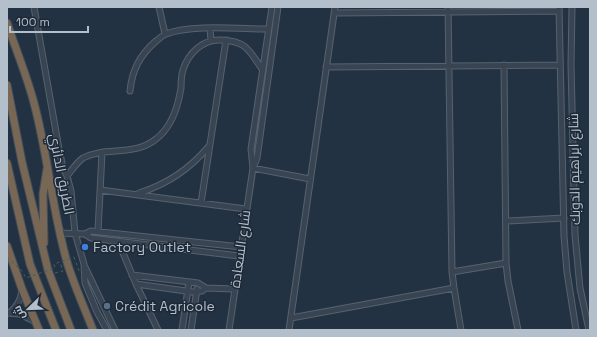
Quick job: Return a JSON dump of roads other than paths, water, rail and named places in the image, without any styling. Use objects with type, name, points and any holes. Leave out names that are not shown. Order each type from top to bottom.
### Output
[{"type":"highway","name":"الطريق الدائري","points":[[7,23],[28,80],[35,104],[60,233],[72,276],[93,330]]},
{"type":"highway","points":[[7,85],[23,169],[44,255],[71,330]]},
{"type":"highway","points":[[7,163],[28,257],[56,330]]},
{"type":"highway","points":[[44,255],[43,194],[44,180],[48,166]]},
{"type":"highway","points":[[7,246],[22,289],[40,330]]},
{"type":"street","points":[[34,7],[59,149],[70,191],[75,233],[84,264],[88,290],[97,312],[102,330]]},
{"type":"street","points":[[158,7],[165,34]]},
{"type":"street","name":"شارع السعادة","points":[[253,168],[251,149],[272,7]]},
{"type":"street","name":"شارع السعادة","points":[[229,330],[246,209],[253,168],[257,158],[278,7]]},
{"type":"street","name":"شارع ابراهيم الدوبك","points":[[572,7],[575,235],[580,288],[588,330]]},
{"type":"street","points":[[448,9],[452,272],[461,330]]},
{"type":"street","points":[[289,330],[334,10],[559,9]]},
{"type":"street","name":"شارع ابراهيم الدوبك","points":[[559,9],[564,218],[567,272],[576,330]]},
{"type":"street","points":[[210,28],[211,41]]},
{"type":"street","points":[[130,91],[133,73],[139,60],[148,48],[165,34],[187,29],[268,29]]},
{"type":"street","points":[[201,203],[226,40]]},
{"type":"street","points":[[67,176],[81,160],[88,156],[138,149],[161,135],[170,124],[175,112],[179,98],[182,71],[187,60],[199,47],[211,41],[234,41],[248,48],[262,69]]},
{"type":"street","points":[[504,65],[506,262],[508,281],[518,330]]},
{"type":"street","points":[[326,67],[560,65]]},
{"type":"street","points":[[136,194],[154,188],[180,174],[199,159],[210,145]]},
{"type":"street","points":[[98,232],[102,153]]},
{"type":"street","points":[[253,168],[310,179]]},
{"type":"street","points":[[100,190],[246,209]]},
{"type":"street","points":[[506,221],[564,218]]},
{"type":"street","points":[[85,234],[91,231],[241,247]]},
{"type":"street","points":[[60,233],[85,234],[91,238],[240,256]]},
{"type":"street","points":[[118,241],[136,284],[158,330]]},
{"type":"street","points":[[452,272],[506,262]]},
{"type":"street","points":[[84,264],[115,330]]},
{"type":"street","points":[[132,275],[198,283],[206,288]]},
{"type":"street","points":[[182,330],[189,282]]},
{"type":"street","points":[[191,330],[198,283]]},
{"type":"street","points":[[136,284],[197,292],[206,288],[234,289]]},
{"type":"street","points":[[291,318],[454,288]]},
{"type":"street","points":[[8,313],[20,300],[22,289]]},
{"type":"street","points":[[97,312],[107,330]]},
{"type":"street","points":[[8,313],[20,314],[36,322]]},
{"type":"place","name":"Factory Outlet","points":[[85,247]]},
{"type":"place","name":"Crédit Agricole","points":[[107,306]]}]
